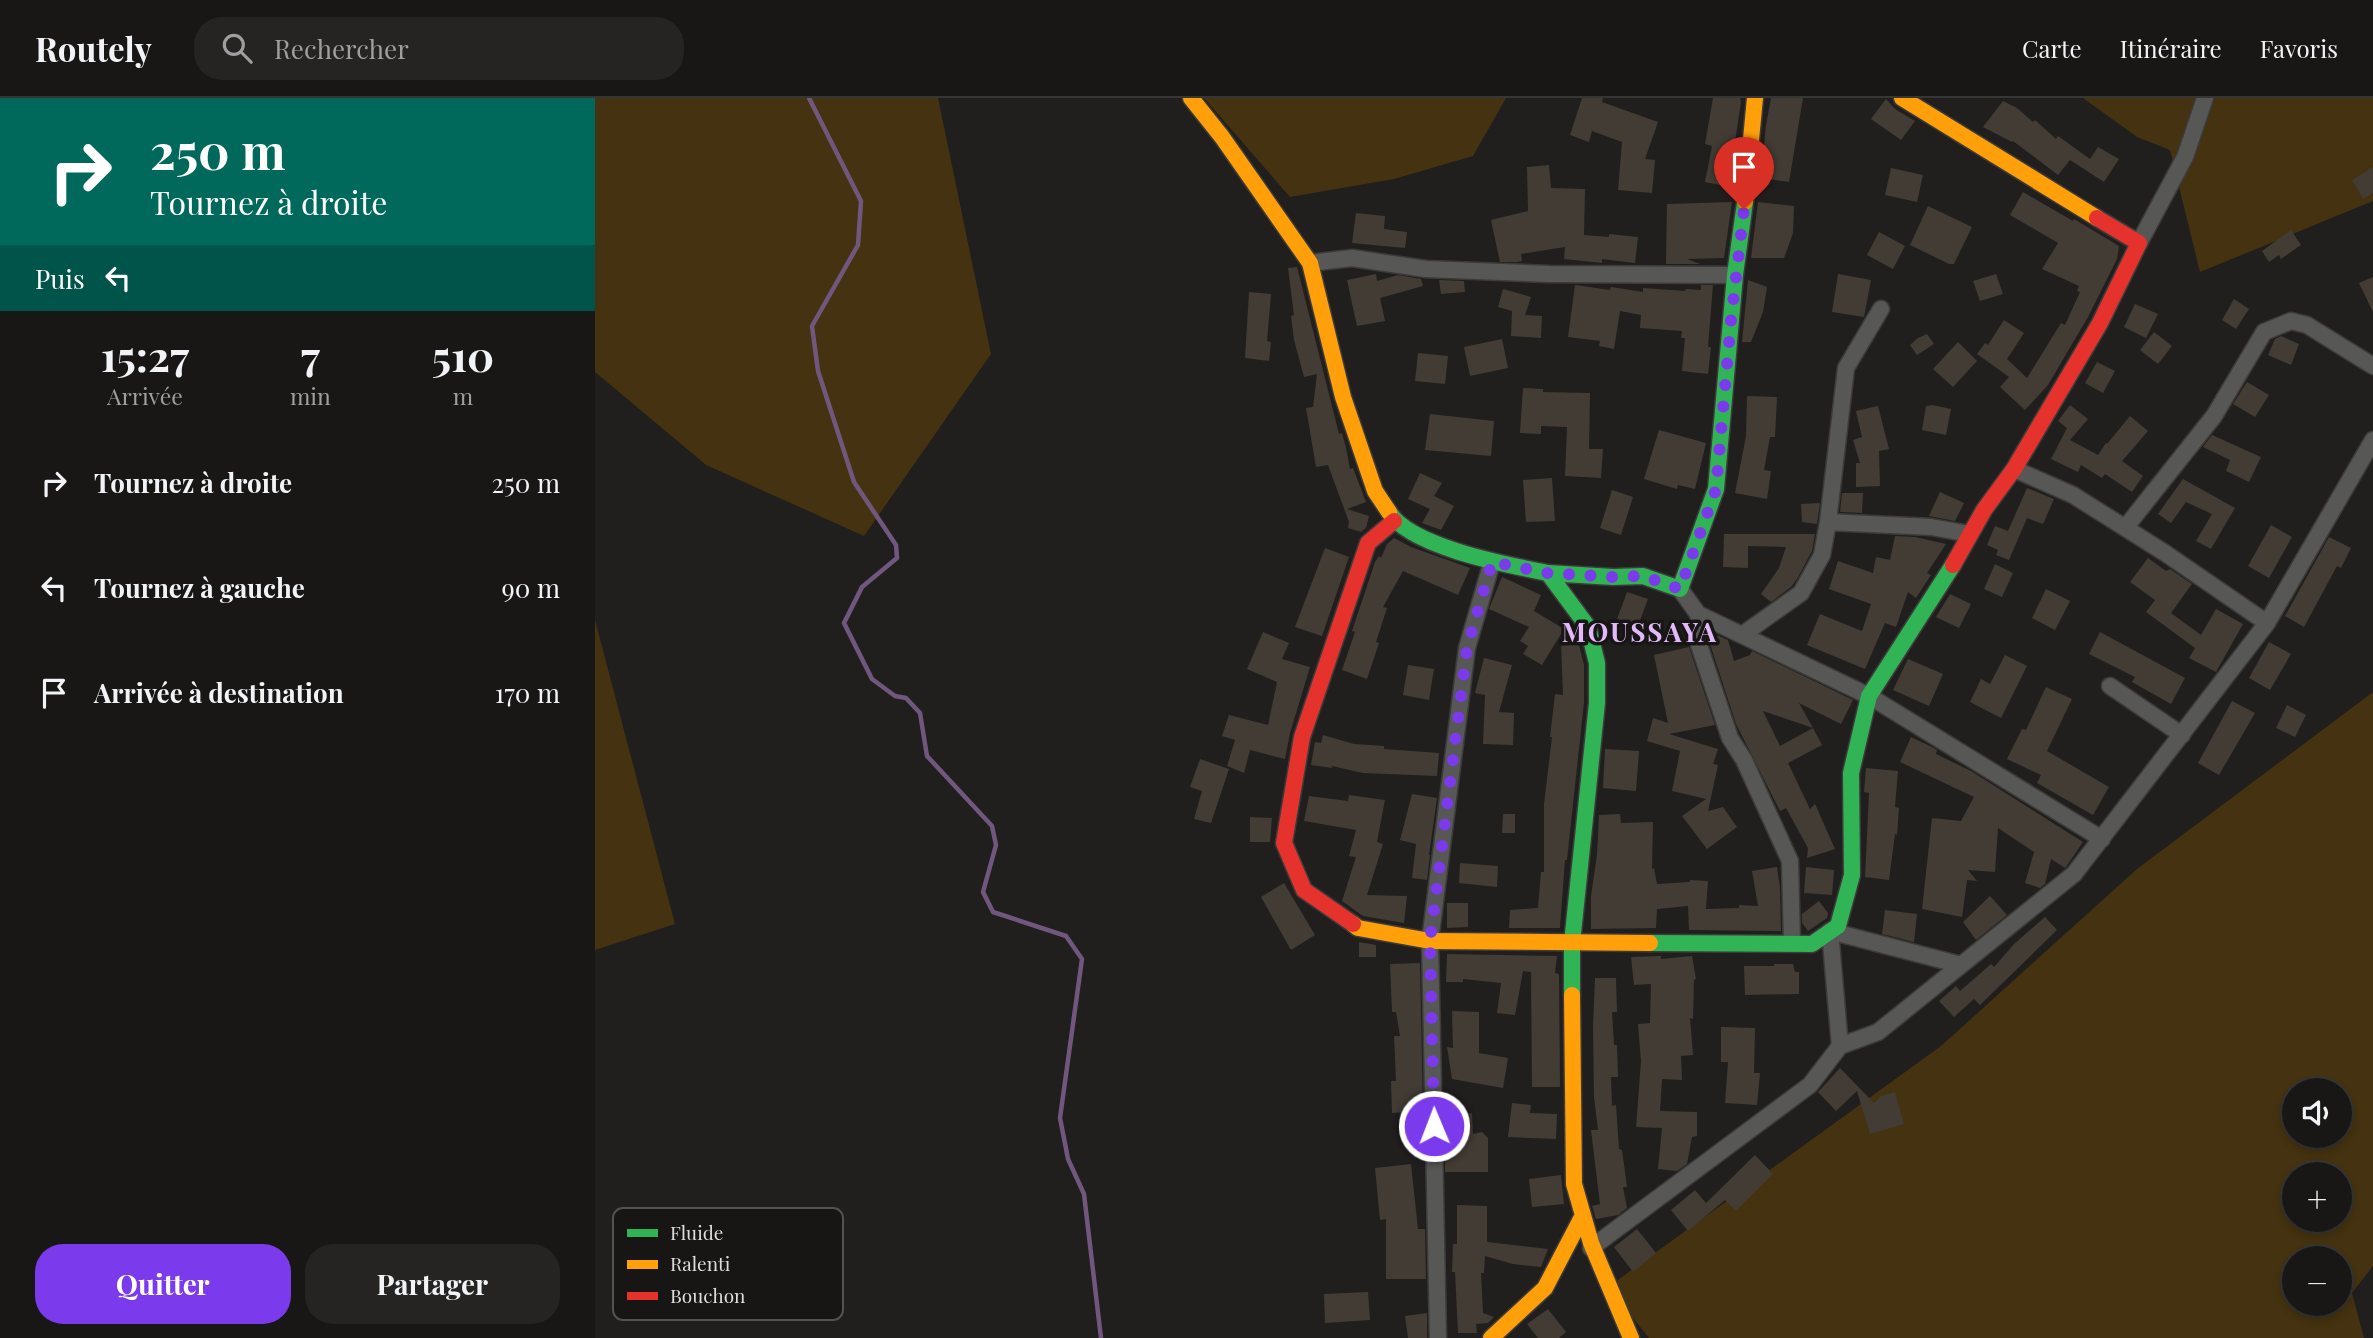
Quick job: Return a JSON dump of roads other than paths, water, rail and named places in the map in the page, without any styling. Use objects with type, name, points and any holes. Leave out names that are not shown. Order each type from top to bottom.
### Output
[{"type":"street","points":[[1191,98],[1222,137],[1310,263],[1343,397],[1375,491],[1394,521],[1415,535],[1492,562],[1548,573],[1643,576],[1680,589],[1698,614],[1701,631],[1699,645],[1730,738],[1744,760],[1790,861],[1792,943]]},
{"type":"street","points":[[1680,589],[1716,489],[1735,275],[1755,98]]},
{"type":"street","points":[[1902,98],[2139,243]]},
{"type":"street","points":[[1394,521],[1368,543],[1302,737],[1284,842],[1304,890],[1358,928],[1430,941],[1812,944],[1837,926],[1851,875],[1851,773],[1869,696],[1984,510],[2014,469],[2100,323],[2185,157],[2205,98]]},
{"type":"street","points":[[1310,263],[1352,258],[1439,270],[1549,274],[1735,275]]},
{"type":"street","points":[[1742,635],[1801,593],[1822,555],[1846,368],[1881,309]]},
{"type":"street","points":[[2125,528],[2214,416],[2264,332],[2291,321],[2307,325],[2373,366]]},
{"type":"street","points":[[1591,1248],[1810,1085],[1840,1046],[1878,1031],[2074,874],[2267,623],[2373,440]]},
{"type":"street","points":[[2014,469],[2073,495],[2267,623]]},
{"type":"street","points":[[1828,523],[1931,527],[1971,534]]},
{"type":"street","points":[[1438,1338],[1430,941],[1467,648],[1492,562]]},
{"type":"street","points":[[1548,573],[1588,627],[1597,663],[1597,703],[1572,943],[1574,1184],[1581,1219],[1591,1248],[1631,1338]]},
{"type":"street","points":[[1698,614],[1869,696],[2102,839]]},
{"type":"street","points":[[2109,686],[2182,735]]},
{"type":"street","points":[[1830,932],[1961,965]]},
{"type":"street","points":[[1830,932],[1840,1046]]},
{"type":"street","points":[[1491,1338],[1545,1288],[1581,1219]]},
{"type":"waterway","points":[[809,98],[861,201],[858,245],[812,326],[818,371],[854,482],[896,545],[897,558],[862,587],[844,623],[872,679],[895,696],[906,698],[920,713],[927,756],[992,826],[996,845],[983,892],[993,912],[1066,936],[1082,959],[1060,1118],[1068,1159],[1084,1194],[1101,1338]]},
{"type":"district","name":"MOUSSAYA","points":[[1640,631]]}]
